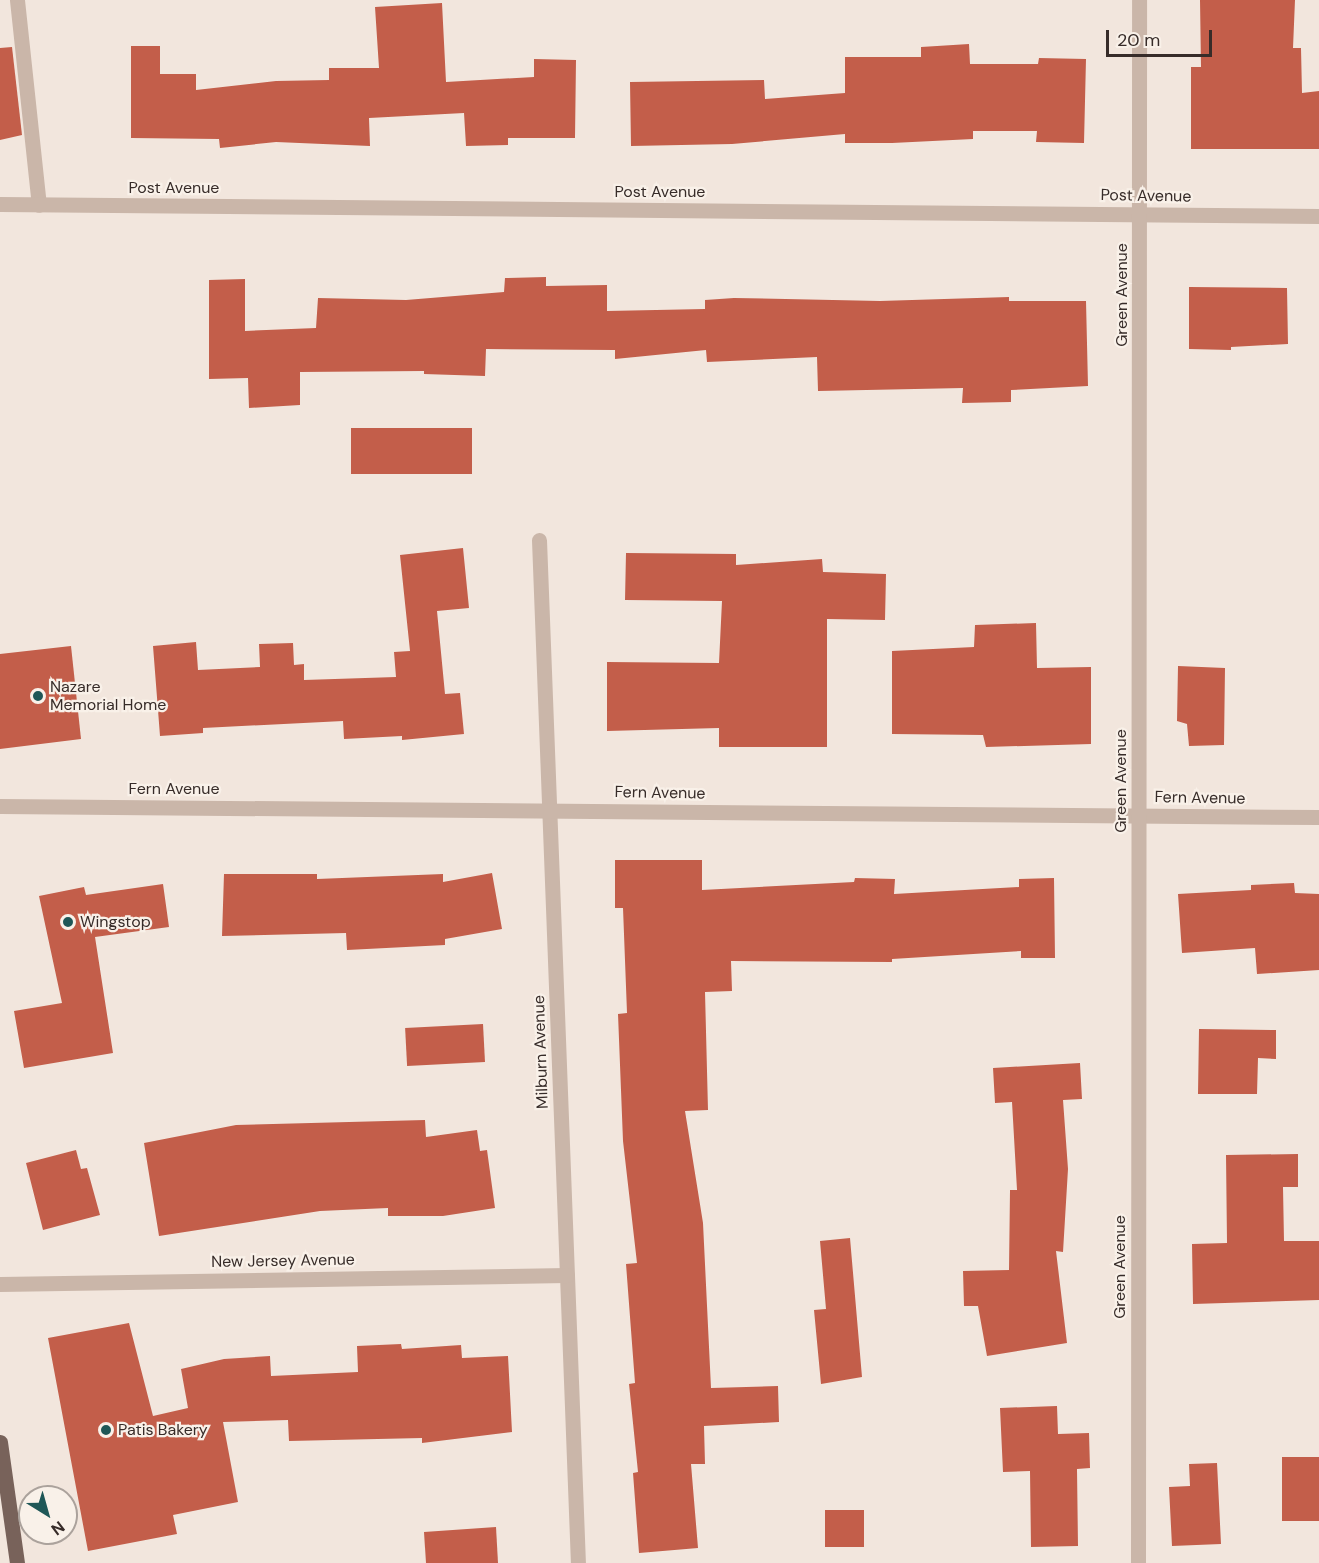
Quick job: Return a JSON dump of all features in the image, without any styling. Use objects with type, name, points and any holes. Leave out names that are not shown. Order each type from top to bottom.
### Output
[{"type":"main road","points":[[0,1442],[17,1563]]},
{"type":"street","points":[[17,0],[39,205]]},
{"type":"street","name":"Green Avenue","points":[[1138,1563],[1139,0]]},
{"type":"street","name":"Post Avenue","points":[[0,204],[1319,216]]},
{"type":"street","name":"Milburn Avenue","points":[[539,540],[578,1563]]},
{"type":"street","name":"Fern Avenue","points":[[0,806],[1319,817]]},
{"type":"street","name":"New Jersey Avenue","points":[[0,1284],[567,1275]]},
{"type":"building","points":[[1200,0],[1295,0],[1293,48],[1301,48],[1302,93],[1319,91],[1319,149],[1191,149],[1191,67],[1201,67]]},
{"type":"building","points":[[442,3],[446,82],[534,77],[534,59],[576,60],[575,138],[508,138],[508,145],[466,146],[464,113],[369,118],[370,146],[276,142],[220,148],[219,139],[131,138],[131,46],[160,46],[160,74],[196,74],[196,90],[276,81],[329,80],[329,68],[379,68],[375,7]]},
{"type":"building","points":[[969,44],[970,64],[1038,64],[1039,58],[1086,59],[1084,143],[1036,142],[1037,131],[973,131],[973,139],[892,143],[845,143],[845,134],[732,144],[631,146],[630,82],[764,80],[765,99],[845,93],[845,57],[921,57],[921,47]]},
{"type":"building","points":[[12,47],[22,135],[0,140],[0,48]]},
{"type":"building","points":[[546,277],[546,286],[607,285],[607,311],[705,309],[705,300],[734,298],[880,301],[1009,297],[1009,301],[1086,301],[1088,386],[1011,390],[1011,402],[962,403],[963,388],[818,391],[817,357],[707,362],[706,350],[615,359],[615,350],[486,349],[485,376],[424,374],[424,371],[300,372],[300,405],[249,408],[248,378],[209,379],[209,280],[245,279],[245,331],[316,328],[318,298],[406,300],[504,292],[505,278]]},
{"type":"building","points":[[1189,287],[1287,288],[1288,344],[1231,347],[1231,350],[1189,349]]},
{"type":"building","points":[[351,428],[472,428],[472,474],[351,474]]},
{"type":"building","points":[[463,548],[469,608],[437,611],[445,694],[460,693],[464,734],[402,740],[402,736],[344,739],[343,721],[203,728],[203,733],[160,736],[153,646],[196,642],[198,670],[260,667],[259,644],[293,643],[294,665],[304,664],[304,680],[396,677],[394,652],[410,651],[400,555]]},
{"type":"building","points":[[626,553],[736,554],[736,565],[822,559],[823,572],[886,574],[885,620],[827,619],[827,747],[719,747],[719,728],[607,731],[607,662],[719,663],[722,601],[625,600]]},
{"type":"building","points":[[1036,623],[1037,668],[1091,667],[1091,744],[986,747],[983,735],[892,734],[892,651],[974,647],[975,625]]},
{"type":"building","name":"Nazare Memorial Home","points":[[71,646],[81,739],[0,749],[0,654]]},
{"type":"building","points":[[1178,666],[1225,668],[1224,745],[1189,746],[1187,724],[1177,721]]},
{"type":"building","points":[[615,860],[702,860],[702,890],[854,882],[855,878],[895,879],[894,894],[1019,887],[1019,879],[1054,878],[1055,958],[1021,958],[1021,951],[892,959],[892,962],[731,961],[732,991],[705,992],[708,1110],[685,1111],[703,1223],[711,1388],[778,1386],[779,1422],[704,1426],[705,1464],[691,1464],[698,1548],[639,1553],[633,1473],[638,1472],[629,1384],[635,1383],[626,1264],[637,1263],[623,1141],[618,1014],[627,1013],[623,908],[615,908]]},
{"type":"building","points":[[492,873],[502,929],[445,939],[445,945],[347,950],[346,933],[222,936],[224,874],[317,874],[317,879],[443,874],[443,882]]},
{"type":"building","points":[[1294,883],[1295,893],[1319,894],[1319,970],[1257,974],[1255,948],[1182,953],[1178,894],[1251,890],[1251,885]]},
{"type":"building","points":[[163,884],[169,927],[95,937],[113,1053],[24,1068],[14,1011],[62,1003],[39,896],[84,887],[86,895]]},
{"type":"building","points":[[483,1024],[485,1062],[407,1066],[405,1028]]},
{"type":"building","points":[[1199,1029],[1276,1030],[1276,1059],[1258,1058],[1257,1094],[1198,1094]]},
{"type":"building","points":[[1080,1063],[1082,1099],[1063,1100],[1068,1169],[1063,1252],[1056,1251],[1067,1343],[987,1356],[978,1306],[964,1306],[963,1271],[1009,1270],[1010,1190],[1017,1190],[1012,1102],[995,1103],[993,1068]]},
{"type":"building","points":[[425,1120],[426,1137],[477,1130],[480,1151],[487,1150],[495,1208],[443,1216],[388,1216],[388,1208],[320,1211],[159,1236],[144,1143],[236,1125]]},
{"type":"building","points":[[76,1150],[81,1169],[87,1168],[100,1215],[43,1230],[26,1163]]},
{"type":"building","points":[[1298,1154],[1298,1187],[1283,1187],[1284,1241],[1319,1241],[1319,1300],[1193,1304],[1192,1244],[1227,1243],[1226,1155]]},
{"type":"building","points":[[850,1238],[862,1377],[821,1384],[814,1310],[826,1309],[820,1241]]},
{"type":"building","points":[[129,1323],[153,1416],[188,1408],[181,1369],[224,1359],[270,1356],[271,1376],[358,1372],[357,1346],[401,1344],[402,1349],[461,1345],[462,1358],[508,1356],[512,1432],[422,1443],[422,1438],[289,1441],[288,1420],[223,1422],[238,1502],[173,1515],[177,1534],[88,1551],[78,1498],[78,1485],[76,1485],[48,1338]]},
{"type":"building","points":[[1057,1406],[1058,1434],[1089,1433],[1090,1468],[1077,1469],[1078,1546],[1031,1547],[1030,1471],[1003,1472],[1000,1408]]},
{"type":"building","points":[[1282,1457],[1319,1457],[1319,1521],[1282,1521]]},
{"type":"building","points":[[1217,1463],[1221,1544],[1172,1546],[1169,1487],[1190,1486],[1189,1464]]},
{"type":"building","points":[[825,1510],[864,1510],[864,1547],[825,1547]]},
{"type":"building","points":[[496,1527],[498,1563],[426,1563],[424,1532]]},
{"type":"place","name":"Nazare Memorial Home","points":[[38,696]]},
{"type":"place","name":"Wingstop","points":[[68,922]]},
{"type":"place","name":"Patis Bakery","points":[[106,1430]]}]
